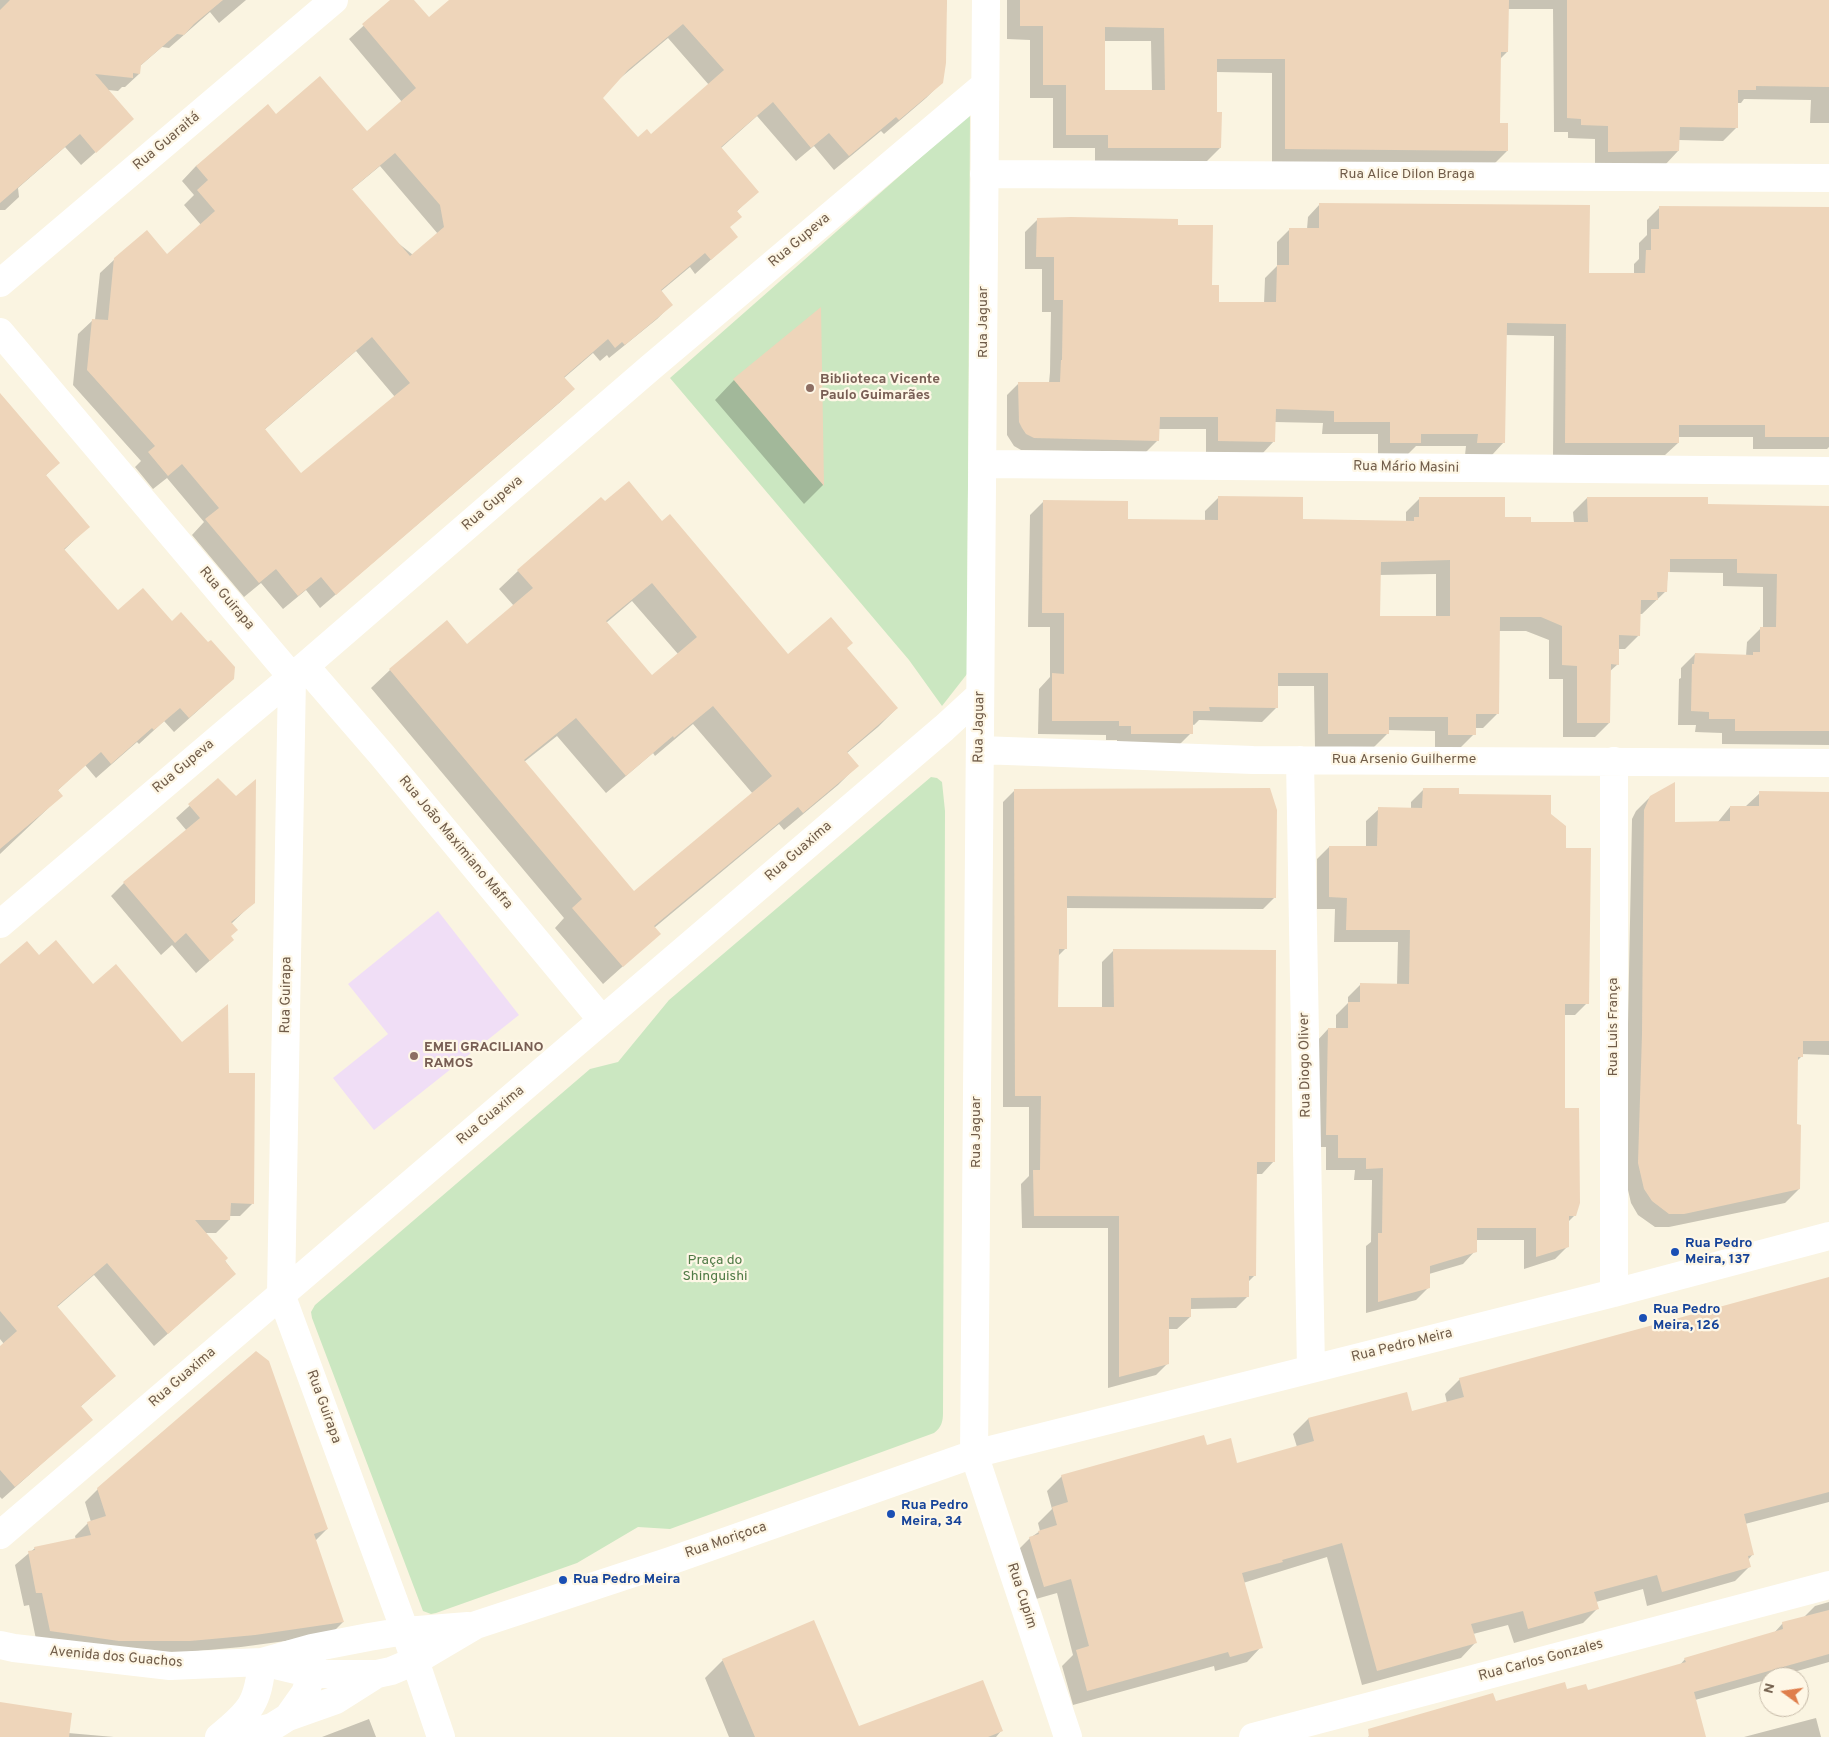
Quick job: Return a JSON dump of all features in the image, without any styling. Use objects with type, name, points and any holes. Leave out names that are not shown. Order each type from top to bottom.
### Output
[{"type":"street","name":"Rua Guaraitá","points":[[0,283],[334,0]]},
{"type":"street","name":"Rua Jaguar","points":[[974,1454],[986,0]]},
{"type":"street","name":"Rua Gupeva","points":[[0,924],[299,672],[650,368],[985,85]]},
{"type":"street","name":"Rua Alice Dilon Braga","points":[[984,174],[1829,178]]},
{"type":"street","name":"Rua Guirapa","points":[[0,332],[299,672],[281,1294],[405,1631],[441,1737]]},
{"type":"street","name":"Rua Mário Masini","points":[[983,464],[1829,471]]},
{"type":"street","name":"Rua João Maximiano Mafra","points":[[299,672],[382,755],[602,1020]]},
{"type":"street","name":"Rua Guaxima","points":[[0,1535],[944,728],[980,694]]},
{"type":"street","name":"Rua Arsenio Guilherme","points":[[980,750],[1253,760],[1829,763]]},
{"type":"street","name":"Rua Diogo Oliver","points":[[1300,760],[1312,1369]]},
{"type":"street","name":"Rua Luis França","points":[[1614,761],[1614,1293]]},
{"type":"street","name":"Rua Pedro Meira","points":[[974,1454],[1614,1293],[1829,1236]]},
{"type":"street","name":"Rua Moriçoca","points":[[262,1662],[312,1661],[377,1674],[415,1661],[476,1625],[670,1561],[974,1454]]},
{"type":"street","name":"Rua Cupim","points":[[974,1454],[1068,1737]]},
{"type":"street","name":"Rua Carlos Gonzales","points":[[1253,1737],[1829,1585]]},
{"type":"street","name":"Rua Moriçoca","points":[[312,1661],[405,1631],[476,1625]]},
{"type":"street","name":"Avenida dos Guachos","points":[[0,1645],[170,1666],[262,1662]]},
{"type":"street","points":[[288,1717],[305,1693],[312,1661]]},
{"type":"street","points":[[220,1737],[242,1718],[254,1701],[259,1685],[262,1662]]},
{"type":"street","points":[[234,1737],[272,1728],[288,1717],[336,1700],[377,1674]]},
{"type":"shaded area","name":"EMEI GRACILIANO RAMOS","points":[[438,911],[519,1015],[374,1130],[333,1078],[388,1034],[348,984]]},
{"type":"green space","points":[[970,114],[967,674],[942,706],[909,660],[670,378]]},
{"type":"green space","name":"Praça do Shinguishi","points":[[931,777],[937,778],[942,782],[945,811],[943,1413],[940,1427],[934,1433],[670,1529],[638,1527],[577,1563],[436,1613],[431,1614],[423,1611],[312,1318],[311,1312],[315,1305],[590,1069],[618,1062],[669,1000]]},
{"type":"building","points":[[10,0],[223,0],[194,24],[184,35],[177,34],[141,65],[140,74],[133,73],[133,78],[95,74],[134,119],[96,153],[80,134],[0,203],[0,10]]},
{"type":"building","points":[[390,0],[414,0],[429,17],[449,0],[947,0],[946,63],[943,83],[899,120],[896,117],[849,156],[829,133],[811,148],[773,102],[721,147],[759,192],[737,211],[742,217],[730,227],[738,237],[711,260],[705,253],[661,290],[673,305],[625,345],[622,342],[615,348],[608,339],[564,377],[575,389],[336,595],[321,577],[298,596],[276,569],[259,583],[205,519],[219,508],[182,464],[168,476],[148,452],[155,446],[87,370],[92,319],[108,320],[114,258],[147,230],[167,254],[215,211],[197,190],[208,180],[196,166],[268,104],[276,114],[320,76],[367,131],[416,88],[362,24]],"holes":[[[683,24],[724,70],[651,134],[647,129],[638,137],[603,98],[628,70]],[[395,153],[440,205],[444,227],[410,256],[352,189]],[[372,337],[410,383],[301,473],[265,429]]]},
{"type":"building","points":[[1020,0],[1509,0],[1508,52],[1501,52],[1500,123],[1508,123],[1508,151],[1285,149],[1285,59],[1217,59],[1217,112],[1222,112],[1221,148],[1108,148],[1108,135],[1066,135],[1066,85],[1043,85],[1043,26],[1020,26]],"holes":[[[1105,27],[1164,28],[1165,90],[1105,90]]]},
{"type":"building","points":[[1567,0],[1829,0],[1829,87],[1756,86],[1756,90],[1738,90],[1738,128],[1680,127],[1679,151],[1608,152],[1608,126],[1581,125],[1581,119],[1567,118]]},
{"type":"building","points":[[1319,203],[1590,205],[1589,273],[1645,273],[1646,250],[1651,250],[1651,229],[1659,229],[1659,206],[1829,207],[1829,437],[1765,437],[1765,425],[1679,425],[1679,443],[1565,443],[1566,324],[1507,323],[1505,443],[1477,443],[1478,434],[1421,434],[1421,443],[1390,443],[1390,422],[1334,422],[1334,411],[1276,409],[1275,442],[1218,441],[1218,417],[1160,417],[1159,441],[1034,438],[1026,434],[1019,422],[1018,382],[1060,382],[1062,360],[1063,300],[1054,300],[1054,257],[1036,257],[1037,218],[1178,219],[1178,225],[1213,225],[1212,285],[1219,285],[1219,302],[1276,302],[1277,265],[1289,265],[1289,228],[1319,228]]},
{"type":"building","points":[[821,307],[824,486],[733,379]]},
{"type":"building","points":[[0,393],[60,463],[46,475],[90,527],[64,549],[118,610],[143,588],[172,621],[181,612],[208,642],[211,640],[235,667],[234,679],[189,718],[180,708],[154,730],[152,728],[111,764],[101,752],[58,790],[63,796],[0,849]]},
{"type":"building","points":[[629,481],[662,521],[670,514],[788,654],[831,617],[853,643],[847,648],[898,708],[847,752],[859,766],[803,813],[798,807],[654,926],[661,934],[623,967],[572,908],[582,899],[389,669],[447,620],[467,644],[533,588],[517,570],[601,497],[605,501]],"holes":[[[652,583],[697,637],[652,675],[606,621]],[[713,706],[772,776],[634,891],[524,760],[576,718],[626,776],[673,736],[674,738]]]},
{"type":"building","points":[[1218,496],[1303,497],[1303,519],[1414,521],[1414,517],[1419,517],[1419,497],[1505,497],[1505,517],[1531,517],[1531,522],[1588,522],[1587,497],[1708,497],[1708,504],[1829,506],[1829,731],[1735,731],[1735,719],[1709,719],[1709,712],[1691,711],[1692,664],[1694,664],[1695,653],[1753,655],[1753,652],[1760,652],[1760,627],[1776,627],[1777,574],[1737,573],[1737,559],[1670,559],[1667,592],[1657,592],[1658,600],[1641,600],[1640,636],[1619,635],[1619,665],[1611,664],[1610,723],[1577,723],[1577,666],[1562,665],[1562,626],[1541,617],[1500,617],[1499,714],[1476,714],[1476,735],[1448,735],[1448,717],[1389,717],[1389,734],[1328,734],[1328,673],[1278,673],[1278,708],[1209,707],[1210,711],[1193,711],[1193,734],[1131,734],[1131,726],[1119,726],[1119,721],[1052,721],[1052,673],[1064,674],[1064,613],[1042,613],[1043,500],[1128,501],[1128,519],[1218,520]],"holes":[[[1450,560],[1450,616],[1380,616],[1381,562]]]},
{"type":"building","points":[[218,778],[236,796],[256,779],[255,903],[231,922],[238,930],[231,936],[234,940],[210,961],[186,933],[175,943],[123,882],[200,818],[188,804]]},
{"type":"building","points":[[1675,782],[1675,822],[1730,821],[1730,806],[1759,806],[1759,791],[1829,792],[1829,1041],[1803,1041],[1803,1057],[1798,1057],[1797,1124],[1801,1125],[1800,1189],[1684,1214],[1669,1214],[1652,1201],[1644,1189],[1638,1163],[1642,1035],[1644,810],[1650,796]]},
{"type":"building","points":[[1270,788],[1277,810],[1276,898],[1067,896],[1067,949],[1059,949],[1058,1007],[1114,1007],[1113,949],[1276,950],[1275,1162],[1257,1162],[1256,1276],[1249,1276],[1249,1297],[1191,1298],[1191,1317],[1169,1317],[1169,1364],[1119,1377],[1119,1216],[1034,1216],[1033,1170],[1040,1170],[1041,1096],[1015,1096],[1014,789]]},
{"type":"building","points":[[1423,788],[1459,788],[1459,794],[1551,795],[1551,814],[1566,826],[1566,848],[1591,848],[1589,1004],[1565,1004],[1565,1108],[1579,1108],[1580,1203],[1576,1216],[1569,1216],[1569,1247],[1536,1257],[1536,1228],[1477,1228],[1477,1252],[1430,1266],[1430,1288],[1378,1302],[1378,1233],[1382,1233],[1383,1168],[1366,1169],[1366,1158],[1338,1158],[1338,1135],[1326,1135],[1328,1028],[1348,1028],[1348,1002],[1360,1002],[1360,983],[1409,984],[1410,930],[1346,930],[1347,898],[1329,897],[1329,846],[1377,846],[1378,807],[1422,808]]},
{"type":"building","points":[[56,940],[93,984],[116,964],[182,1042],[228,1004],[229,1073],[255,1073],[254,1204],[231,1203],[230,1220],[195,1220],[228,1258],[225,1261],[236,1274],[168,1334],[107,1263],[57,1306],[116,1376],[81,1406],[93,1420],[15,1487],[0,1470],[0,1346],[17,1331],[0,1311],[0,964],[27,941],[39,955]]},
{"type":"building","points":[[1829,1277],[1829,1492],[1744,1514],[1754,1555],[1748,1556],[1751,1567],[1662,1592],[1657,1575],[1594,1592],[1599,1609],[1528,1629],[1523,1611],[1471,1624],[1477,1643],[1377,1671],[1342,1543],[1242,1573],[1263,1648],[1230,1657],[1228,1652],[1087,1691],[1076,1650],[1089,1646],[1071,1579],[1044,1587],[1029,1537],[1039,1534],[1038,1531],[1057,1525],[1052,1507],[1068,1502],[1061,1475],[1204,1435],[1207,1445],[1231,1438],[1237,1463],[1314,1441],[1308,1418],[1407,1392],[1412,1411],[1464,1397],[1459,1378]]},
{"type":"building","points":[[256,1351],[269,1361],[328,1529],[314,1534],[344,1622],[255,1635],[190,1641],[119,1641],[50,1631],[42,1593],[36,1593],[28,1551],[35,1550],[34,1547],[91,1535],[87,1522],[106,1516],[97,1488]]},
{"type":"building","points":[[1829,1610],[1829,1654],[1783,1667],[1759,1667],[1759,1674],[1694,1692],[1706,1737],[1369,1737],[1368,1729],[1493,1693],[1496,1701],[1565,1682],[1567,1689],[1586,1684],[1588,1690],[1686,1662],[1684,1658],[1783,1629],[1782,1622]]},
{"type":"building","points":[[814,1620],[859,1726],[983,1680],[1003,1731],[988,1737],[755,1737],[722,1659]]},
{"type":"building","points":[[0,1702],[72,1713],[69,1737],[0,1737]]},
{"type":"place","name":"Biblioteca Vicente Paulo Guimarães","points":[[810,388]]},
{"type":"place","name":"EMEI GRACILIANO RAMOS","points":[[414,1056]]},
{"type":"place","name":"Rua Pedro Meira, 137","points":[[1675,1252]]},
{"type":"place","name":"Rua Pedro Meira, 126","points":[[1643,1318]]},
{"type":"place","name":"Rua Pedro Meira, 34","points":[[891,1514]]},
{"type":"place","name":"Rua Pedro Meira","points":[[563,1580]]}]
